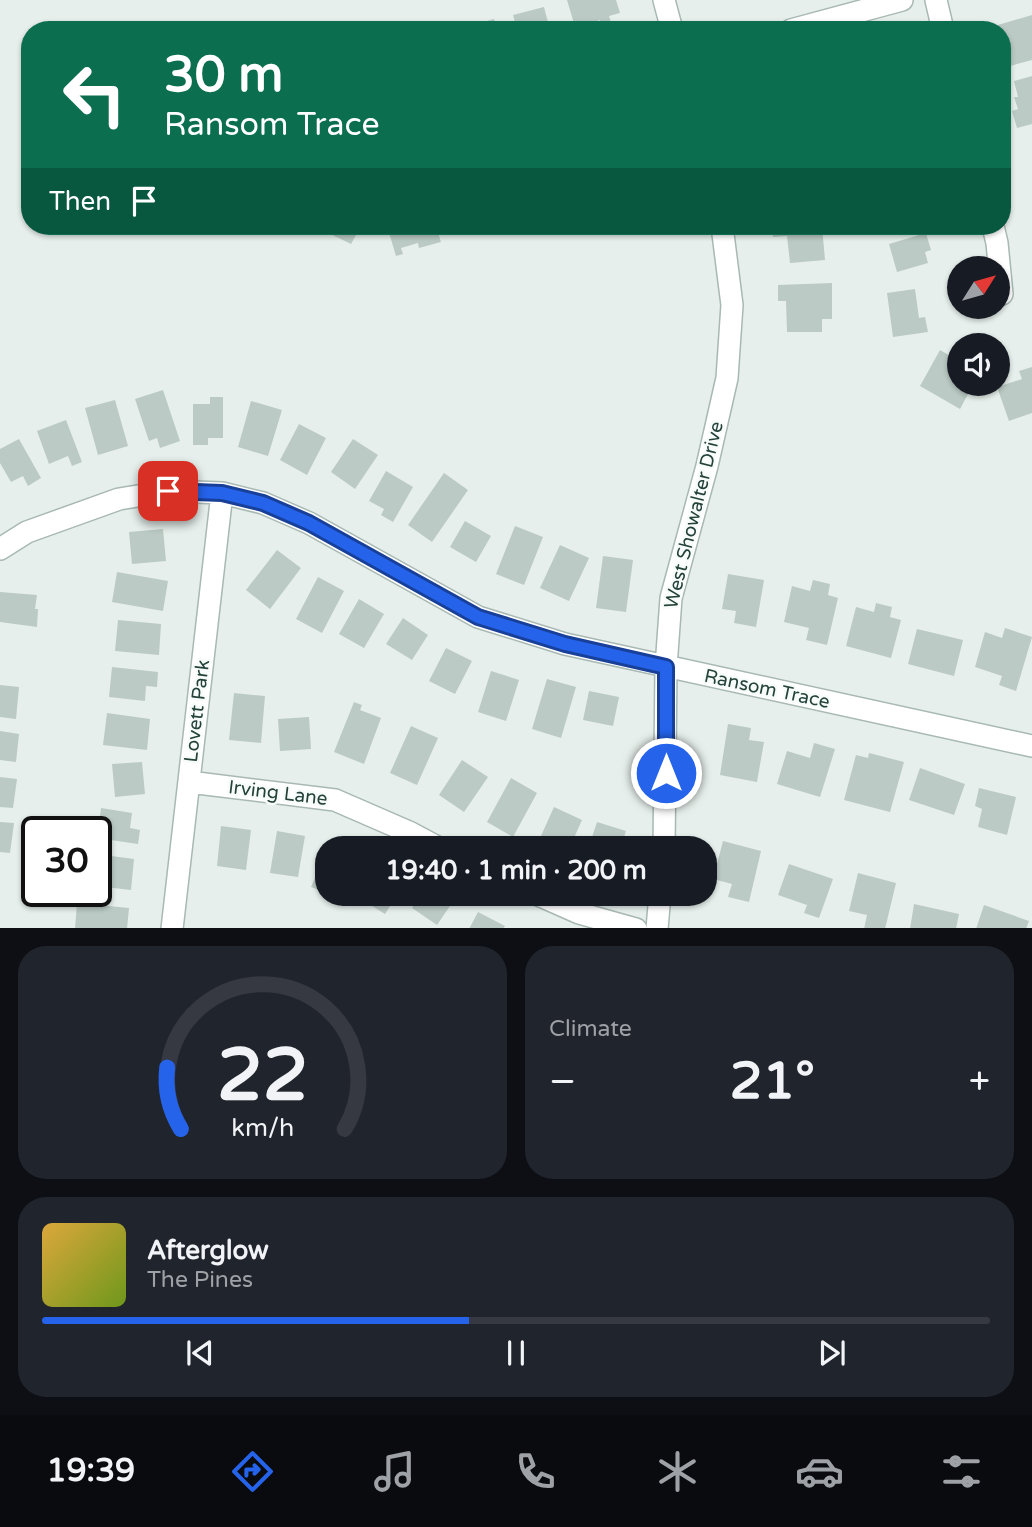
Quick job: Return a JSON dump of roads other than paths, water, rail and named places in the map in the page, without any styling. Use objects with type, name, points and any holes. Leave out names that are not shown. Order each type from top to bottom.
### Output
[{"type":"street","points":[[664,0],[670,21]]},
{"type":"street","points":[[824,21],[902,0]]},
{"type":"street","points":[[936,0],[941,21]]},
{"type":"street","name":"West Showalter Drive","points":[[664,836],[666,667],[671,598],[707,466],[727,378],[733,305],[723,235]]},
{"type":"street","points":[[995,235],[998,256]]},
{"type":"street","name":"Ransom Trace","points":[[0,549],[27,532],[119,499],[168,491],[222,493],[263,503],[309,523],[478,617],[565,644],[1032,746]]},
{"type":"street","name":"Lovett Park","points":[[172,928],[222,493]]},
{"type":"street","name":"Irving Lane","points":[[189,782],[335,800],[417,836]]},
{"type":"street","points":[[563,906],[632,928]]},
{"type":"street","points":[[657,928],[659,906]]}]
